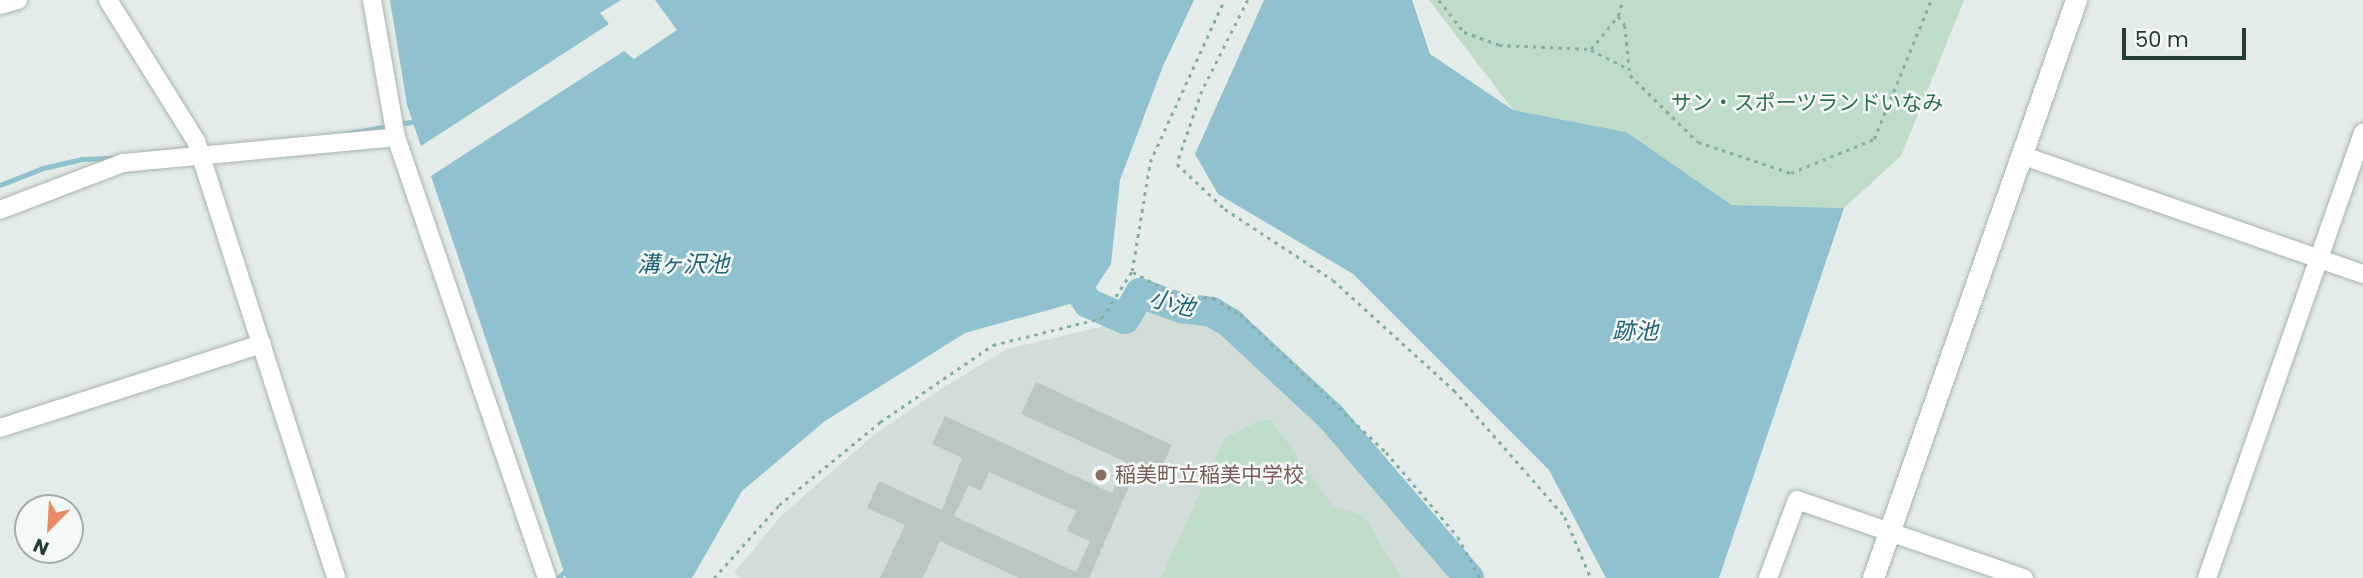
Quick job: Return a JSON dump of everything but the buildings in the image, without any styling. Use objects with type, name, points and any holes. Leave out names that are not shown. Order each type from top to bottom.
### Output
[{"type":"street","points":[[0,5],[18,0]]},
{"type":"street","points":[[108,0],[196,141],[336,578]]},
{"type":"street","points":[[372,0],[396,137],[547,578]]},
{"type":"street","points":[[1873,578],[2076,0]]},
{"type":"street","points":[[2207,578],[2363,133]]},
{"type":"street","points":[[0,210],[123,163],[396,137]]},
{"type":"street","points":[[2021,155],[2363,274]]},
{"type":"street","points":[[0,428],[262,344]]},
{"type":"street","points":[[1769,578],[1797,500],[2024,578]]},
{"type":"path","points":[[714,578],[779,505],[880,422],[993,345],[1102,318],[1132,271],[1150,163],[1224,0]]},
{"type":"path","points":[[1248,0],[1202,91],[1177,164],[1224,209],[1333,280],[1454,390],[1565,517],[1591,578]]},
{"type":"path","points":[[1439,0],[1464,32],[1499,45],[1591,49],[1629,69]]},
{"type":"path","points":[[1591,49],[1618,16],[1623,0]]},
{"type":"path","points":[[1618,16],[1625,25],[1630,75],[1698,142],[1791,173],[1874,139],[1931,0]]},
{"type":"path","points":[[1132,271],[1178,296],[1213,298],[1240,314],[1386,452],[1458,537],[1480,578]]},
{"type":"shaded area","name":"稲美町立稲美中学校","points":[[1146,307],[1222,327],[1335,430],[1441,555],[1454,578],[740,578],[734,573],[781,516],[875,434],[941,389],[1007,349],[1113,324],[1126,334]]},
{"type":"green space","name":"サン・スポーツランドいなみ","points":[[1429,0],[1964,0],[1901,156],[1844,208],[1732,205],[1626,132],[1513,110]]},
{"type":"green space","points":[[1271,420],[1332,505],[1364,516],[1401,578],[1161,578],[1225,438],[1259,421]]},
{"type":"water","points":[[390,0],[621,0],[600,13],[609,24],[421,146],[407,105]]},
{"type":"water","name":"溝ヶ沢池","points":[[655,0],[1194,0],[1163,66],[1120,180],[1111,264],[1088,299],[965,333],[825,421],[742,491],[692,578],[566,578],[431,176],[624,51],[634,59],[677,30]]},
{"type":"water","name":"跡池","points":[[1264,0],[1412,0],[1430,54],[1513,110],[1626,132],[1732,205],[1844,208],[1719,578],[1606,578],[1549,470],[1353,274],[1218,194],[1195,154]]},
{"type":"waterway","points":[[344,134],[416,121]]},
{"type":"waterway","points":[[0,185],[43,168],[81,159],[118,158]]},
{"type":"waterway","name":"小池","points":[[1070,265],[1073,282],[1088,303],[1125,319],[1140,293],[1181,308],[1212,312],[1230,323],[1331,417],[1469,578]]},
{"type":"waterway","points":[[558,578],[568,568]]},
{"type":"place","name":"稲美町立稲美中学校","points":[[1101,475]]}]
